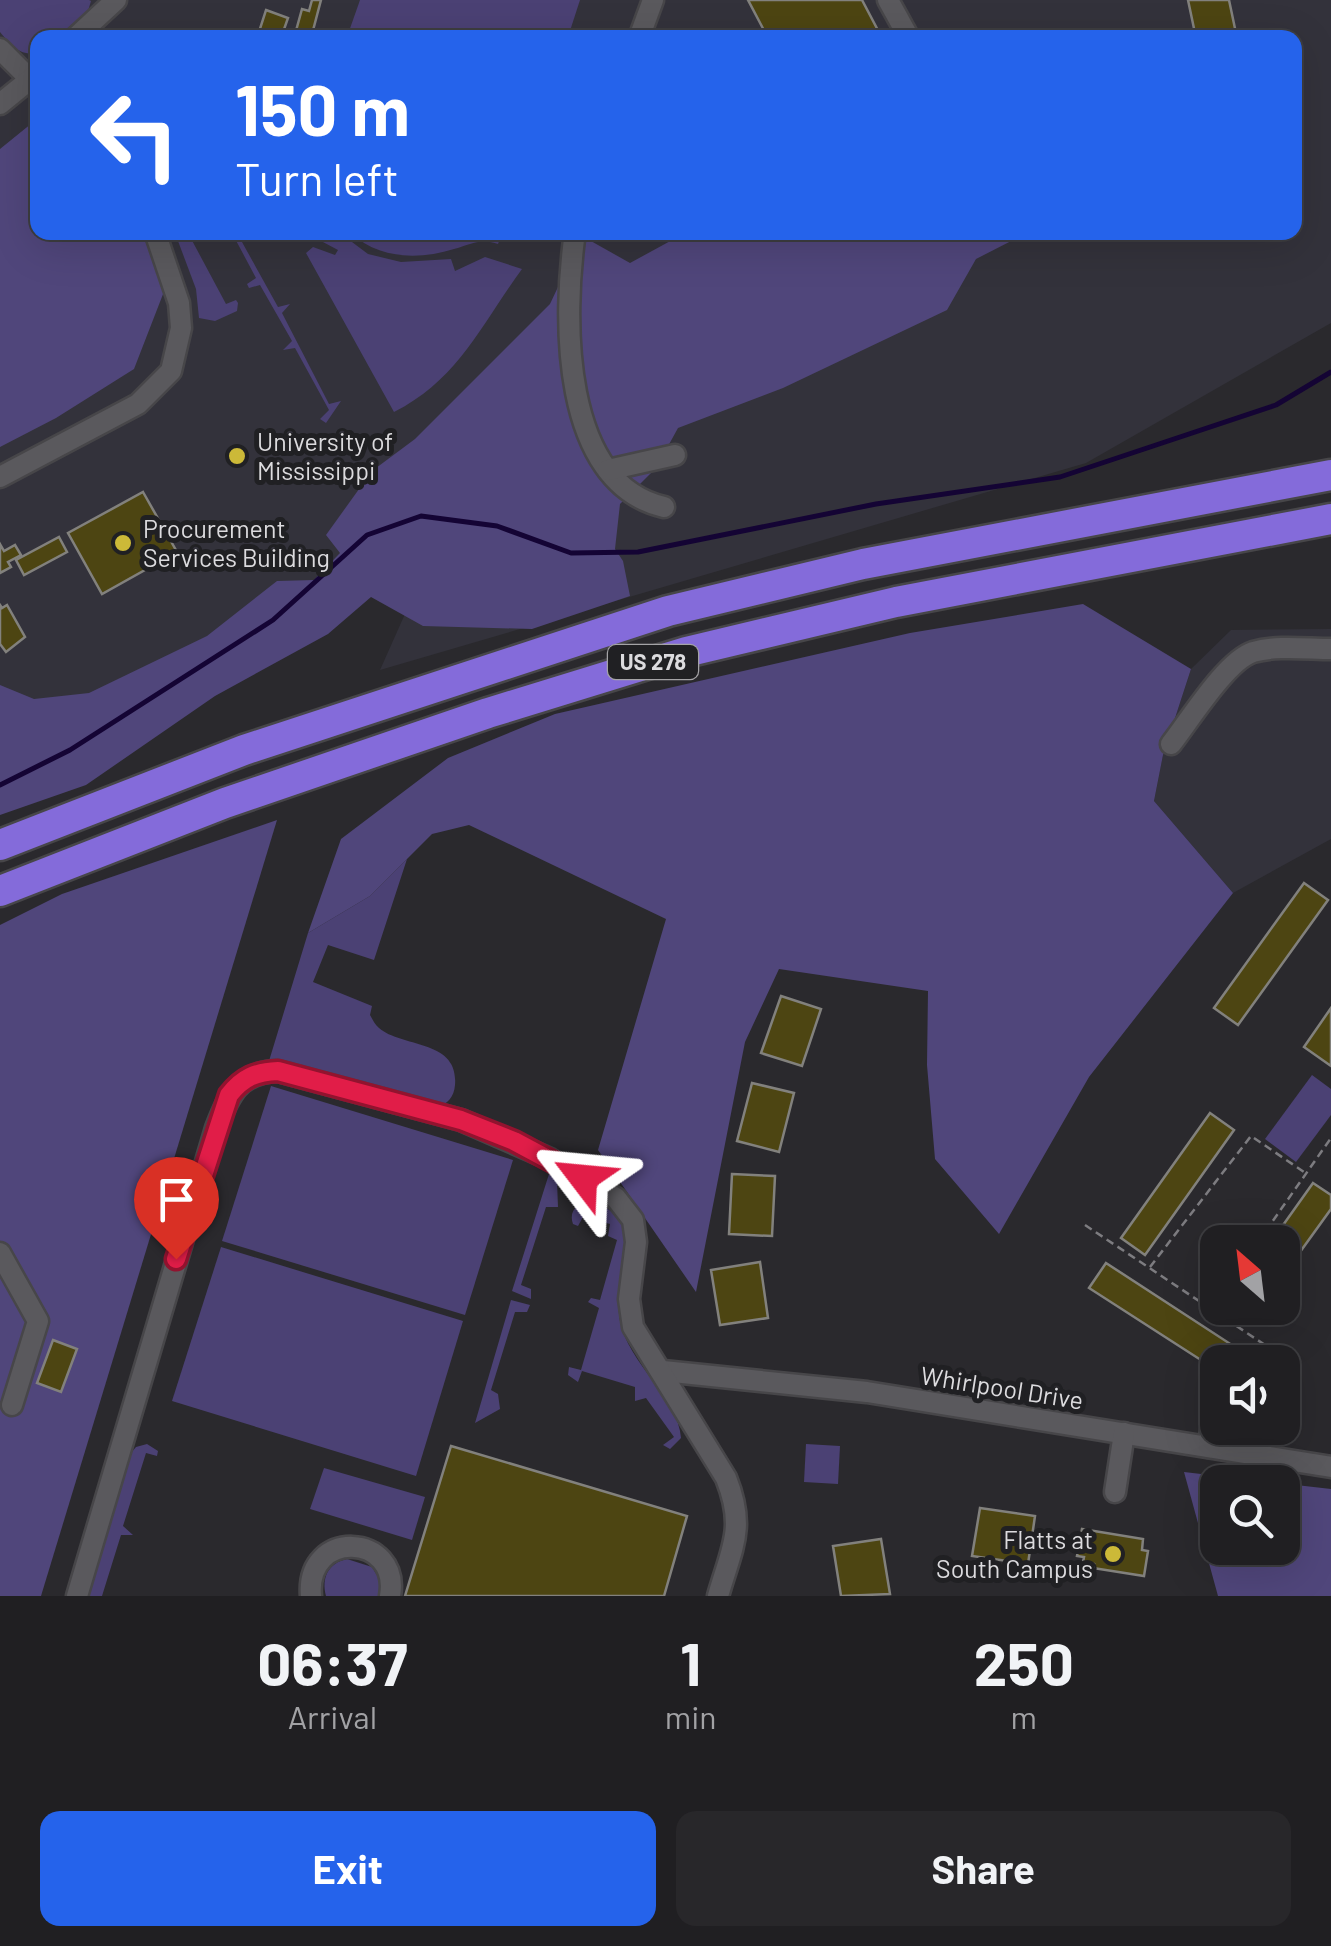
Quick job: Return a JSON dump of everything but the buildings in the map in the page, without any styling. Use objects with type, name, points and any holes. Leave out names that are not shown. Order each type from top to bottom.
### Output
[{"type":"highway","points":[[1273,486],[1331,466]]},
{"type":"highway","name":"US 278","points":[[0,843],[244,750],[668,611],[863,564],[1331,474]]},
{"type":"highway","name":"US 278","points":[[0,891],[225,803],[686,652],[896,602],[1331,518]]},
{"type":"highway","points":[[1255,533],[1331,529]]},
{"type":"street","points":[[84,30],[116,0]]},
{"type":"street","points":[[642,30],[654,0]]},
{"type":"street","points":[[888,0],[905,30]]},
{"type":"street","points":[[0,49],[30,76]]},
{"type":"street","points":[[0,104],[30,83]]},
{"type":"street","points":[[0,477],[138,404],[171,371],[181,328],[178,303],[158,240]]},
{"type":"street","points":[[574,240],[570,271],[577,406],[586,434],[608,470],[638,501],[664,506]]},
{"type":"street","points":[[608,470],[675,455]]},
{"type":"street","points":[[1171,744],[1233,666],[1248,654],[1264,650],[1331,649]]},
{"type":"street","points":[[77,1596],[216,1128],[229,1095],[250,1076],[278,1071],[461,1120],[550,1159],[616,1198],[632,1220],[636,1242],[629,1298],[633,1327],[726,1478],[736,1504],[738,1526],[718,1596]]},
{"type":"street","points":[[0,1252],[38,1320],[12,1405]]},
{"type":"street","name":"Whirlpool Drive","points":[[662,1371],[867,1392],[1331,1467]]},
{"type":"street","points":[[1115,1492],[1124,1433]]},
{"type":"street","points":[[311,1596],[314,1568],[334,1549],[348,1546],[361,1547],[383,1562],[390,1573],[390,1596]]},
{"type":"path","points":[[1150,1268],[1251,1136],[1306,1174]]},
{"type":"path","points":[[1270,1225],[1331,1138]]},
{"type":"path","points":[[1085,1226],[1200,1302]]},
{"type":"path","points":[[1235,1325],[1265,1345]]},
{"type":"shaded area","points":[[0,0],[1331,0],[1331,323],[1086,463],[380,670],[442,531],[0,777]]},
{"type":"shaded area","points":[[0,0],[91,1],[88,11],[65,30],[30,30],[30,53],[16,48],[0,32]]},
{"type":"shaded area","points":[[360,0],[580,0],[570,30],[349,30]]},
{"type":"shaded area","points":[[30,125],[30,240],[145,240],[165,289],[134,369],[56,418],[0,447],[0,149]]},
{"type":"shaded area","points":[[178,240],[192,240],[226,304],[236,300],[237,311],[215,321],[199,318],[196,289]]},
{"type":"shaded area","points":[[236,240],[241,240],[278,307],[290,304],[282,313],[329,404],[341,401],[326,423],[320,419],[329,410],[295,348],[283,350],[292,341],[260,285],[249,288],[247,284],[256,278]]},
{"type":"shaded area","points":[[319,240],[349,240],[368,254],[401,262],[451,259],[455,271],[485,257],[522,269],[452,367],[416,399],[394,412],[306,253],[313,247],[335,255],[338,250]]},
{"type":"shaded area","points":[[360,240],[499,240],[498,244],[480,242],[413,256],[386,252]]},
{"type":"shaded area","points":[[580,240],[589,240],[630,263],[672,240],[1013,240],[976,259],[947,310],[783,388],[678,428],[656,468],[620,504],[615,549],[623,561],[630,596],[532,629],[423,626],[371,597],[328,634],[215,696],[86,785],[0,815],[0,685],[34,699],[89,693],[207,636],[277,581],[314,580],[340,553],[326,535],[372,471],[415,439],[550,304]]},
{"type":"shaded area","points":[[1083,604],[1191,669],[1163,755],[1154,801],[1233,893],[1089,1077],[999,1234],[935,1159],[927,1065],[928,991],[779,969],[745,1042],[696,1292],[598,1150],[666,919],[469,825],[432,834],[370,896],[308,933],[341,839],[448,758],[555,714],[910,633]]},
{"type":"shaded area","points":[[1331,629],[1331,839],[1233,893],[1154,801],[1163,755],[1191,669],[1231,630]]},
{"type":"shaded area","points":[[277,820],[41,1596],[0,1596],[0,925],[62,894]]},
{"type":"shaded area","points":[[407,859],[374,960],[328,945],[313,982],[372,1006],[370,1015],[379,1028],[439,1052],[448,1060],[454,1070],[454,1089],[450,1099],[437,1108],[283,1061],[269,1061],[308,933],[370,896]]},
{"type":"shaded area","points":[[1312,1075],[1331,1089],[1331,1115],[1296,1162],[1265,1139]]},
{"type":"shaded area","points":[[271,1086],[513,1160],[465,1315],[222,1241]]},
{"type":"shaded area","points":[[549,1174],[557,1181],[558,1207],[546,1207],[521,1285],[531,1289],[531,1299],[512,1291]]},
{"type":"shaded area","points":[[591,1200],[612,1212],[624,1225],[628,1252],[621,1284],[620,1321],[633,1352],[678,1423],[681,1438],[670,1449],[663,1445],[674,1437],[646,1398],[635,1401],[635,1387],[582,1371],[578,1382],[568,1375],[569,1367],[581,1370],[599,1308],[588,1302],[591,1298],[600,1300],[617,1240],[608,1236],[610,1224],[583,1217],[578,1226],[573,1224],[576,1208]]},
{"type":"shaded area","points":[[221,1247],[463,1321],[416,1476],[172,1401]]},
{"type":"shaded area","points":[[511,1300],[530,1305],[527,1312],[515,1312],[491,1390],[498,1394],[500,1409],[475,1423]]},
{"type":"shaded area","points":[[147,1444],[158,1451],[157,1456],[146,1453],[123,1526],[133,1535],[121,1535],[102,1596],[87,1596],[130,1454]]},
{"type":"shaded area","points":[[806,1444],[840,1446],[838,1484],[804,1482]]},
{"type":"shaded area","points":[[324,1468],[425,1497],[412,1540],[310,1509]]},
{"type":"shaded area","points":[[1184,1472],[1200,1474],[1200,1530]]},
{"type":"shaded area","points":[[1300,1485],[1331,1489],[1331,1596],[1218,1596],[1210,1565],[1300,1565]]},
{"type":"shaded area","points":[[347,1559],[372,1567],[381,1582],[379,1596],[326,1596],[324,1583],[328,1572]]},
{"type":"waterway","points":[[0,785],[70,750],[273,620],[367,535],[421,516],[497,526],[571,553],[638,552],[876,504],[1060,477],[1276,405],[1331,372]]},
{"type":"place","name":"University of Mississippi","points":[[237,456]]},
{"type":"place","name":"Procurement Services Building","points":[[123,543]]},
{"type":"place","name":"Flatts at South Campus","points":[[1113,1554]]},
{"type":"route","points":[[176,1259],[229,1095],[239,1082],[263,1072],[278,1071],[461,1120],[514,1141],[583,1178]]}]
